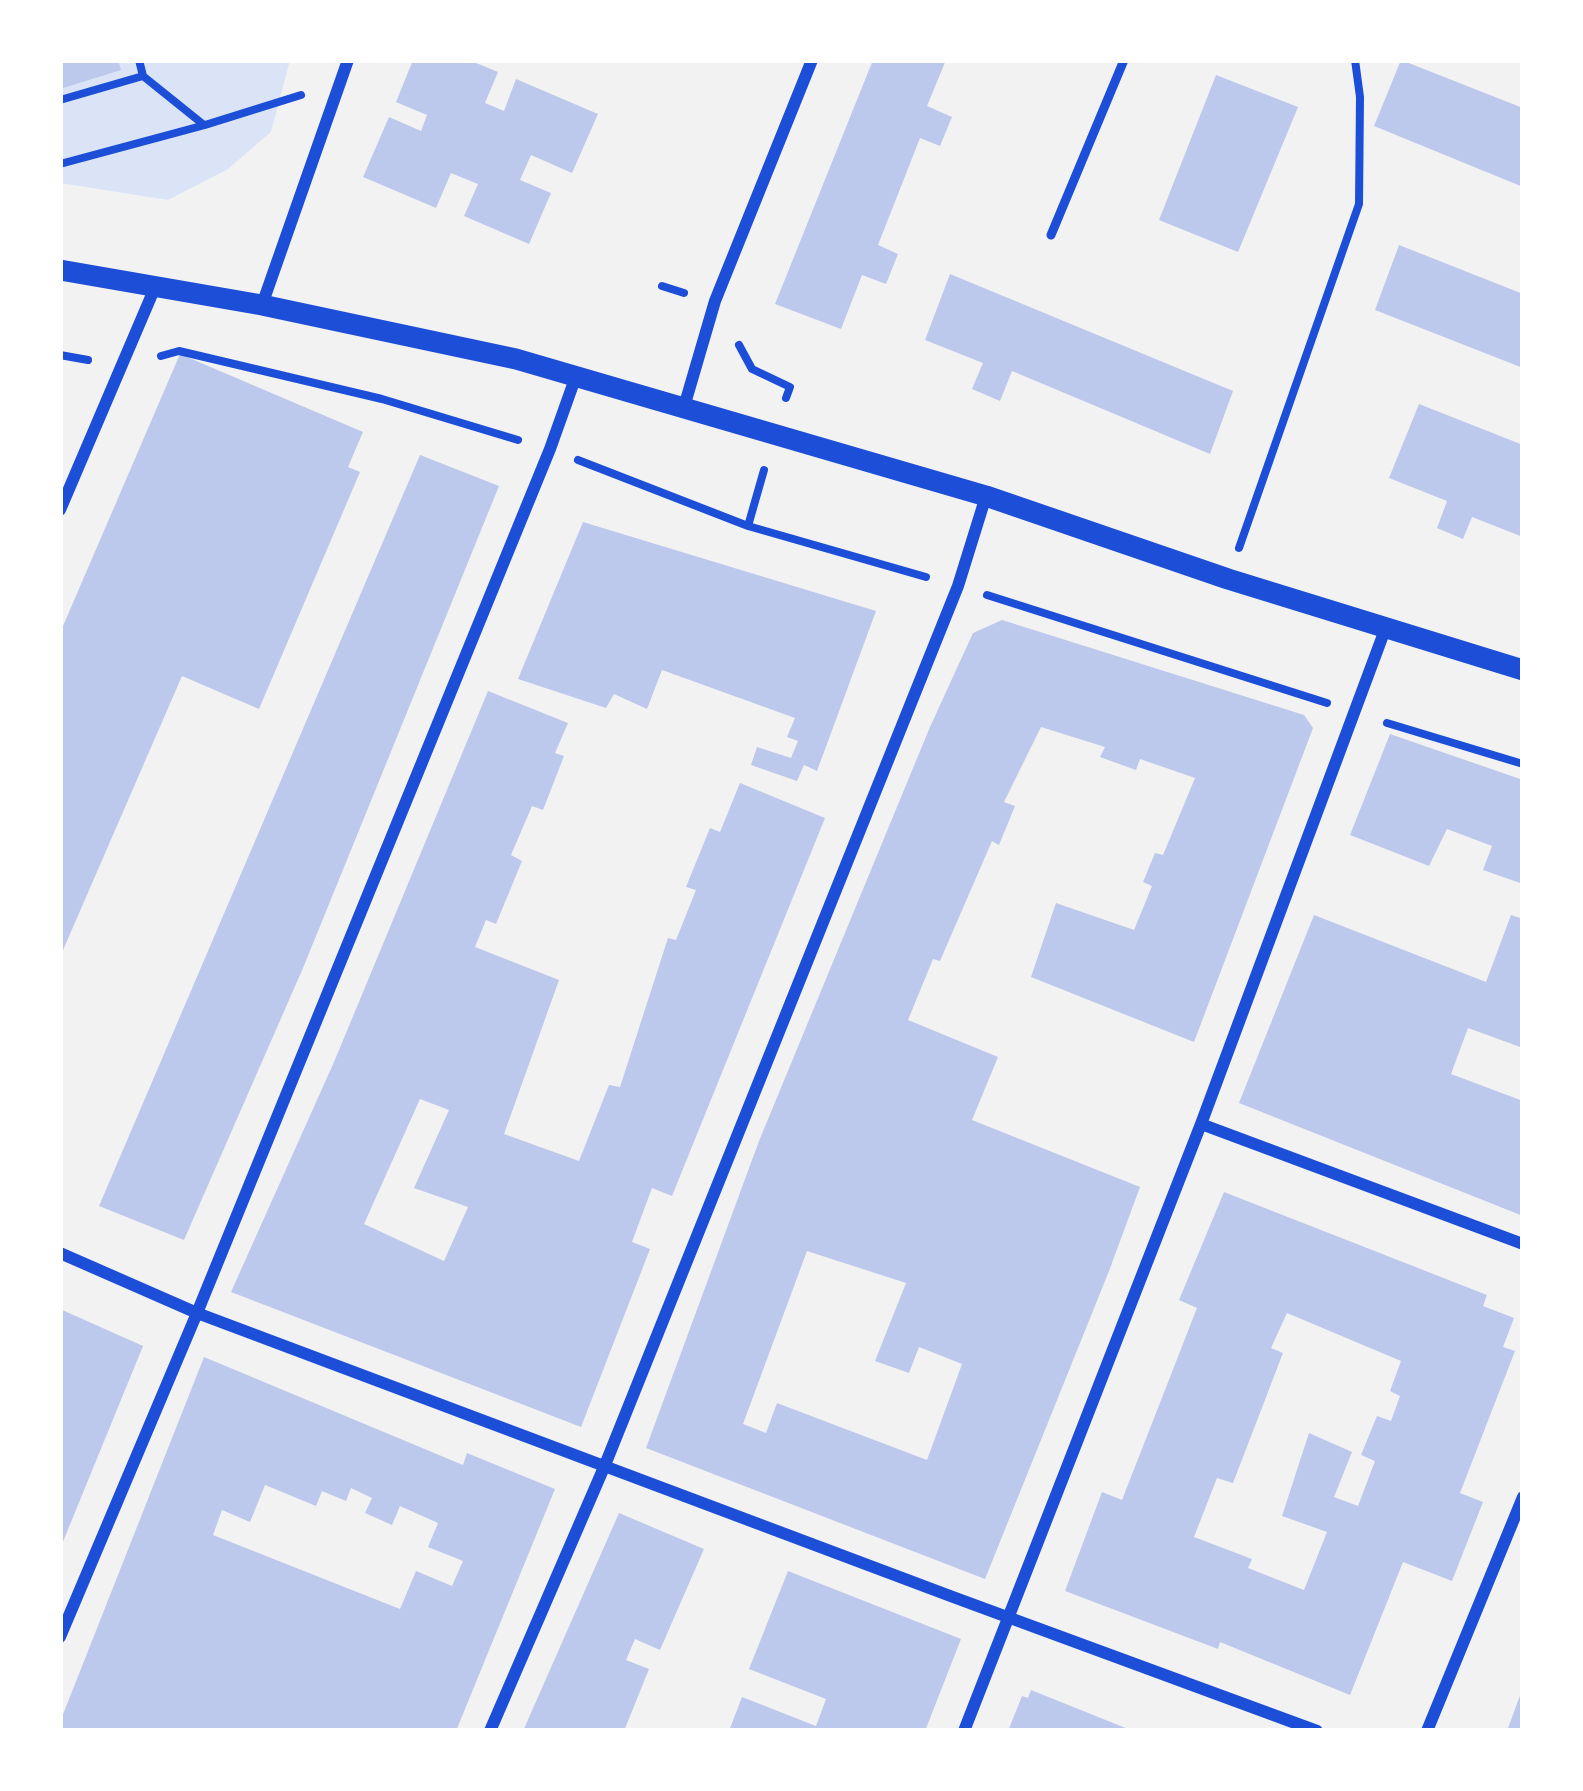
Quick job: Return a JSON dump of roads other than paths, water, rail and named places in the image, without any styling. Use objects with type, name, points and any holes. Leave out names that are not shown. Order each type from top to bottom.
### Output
[{"type":"street","points":[[262,305],[348,60]]},
{"type":"street","points":[[683,407],[715,302],[812,60]]},
{"type":"street","points":[[60,270],[262,305],[516,359],[986,496],[1228,580],[1523,670]]},
{"type":"street","points":[[60,511],[156,285]]},
{"type":"street","points":[[60,1637],[197,1313],[576,376]]},
{"type":"street","points":[[490,1731],[605,1465],[958,586],[986,496]]},
{"type":"street","points":[[964,1731],[1201,1124],[1386,627]]},
{"type":"street","points":[[1201,1124],[1523,1244]]},
{"type":"street","points":[[60,1253],[197,1313],[1317,1731]]},
{"type":"street","points":[[1426,1731],[1523,1496]]},
{"type":"lane","points":[[1051,235],[1124,60]]}]
